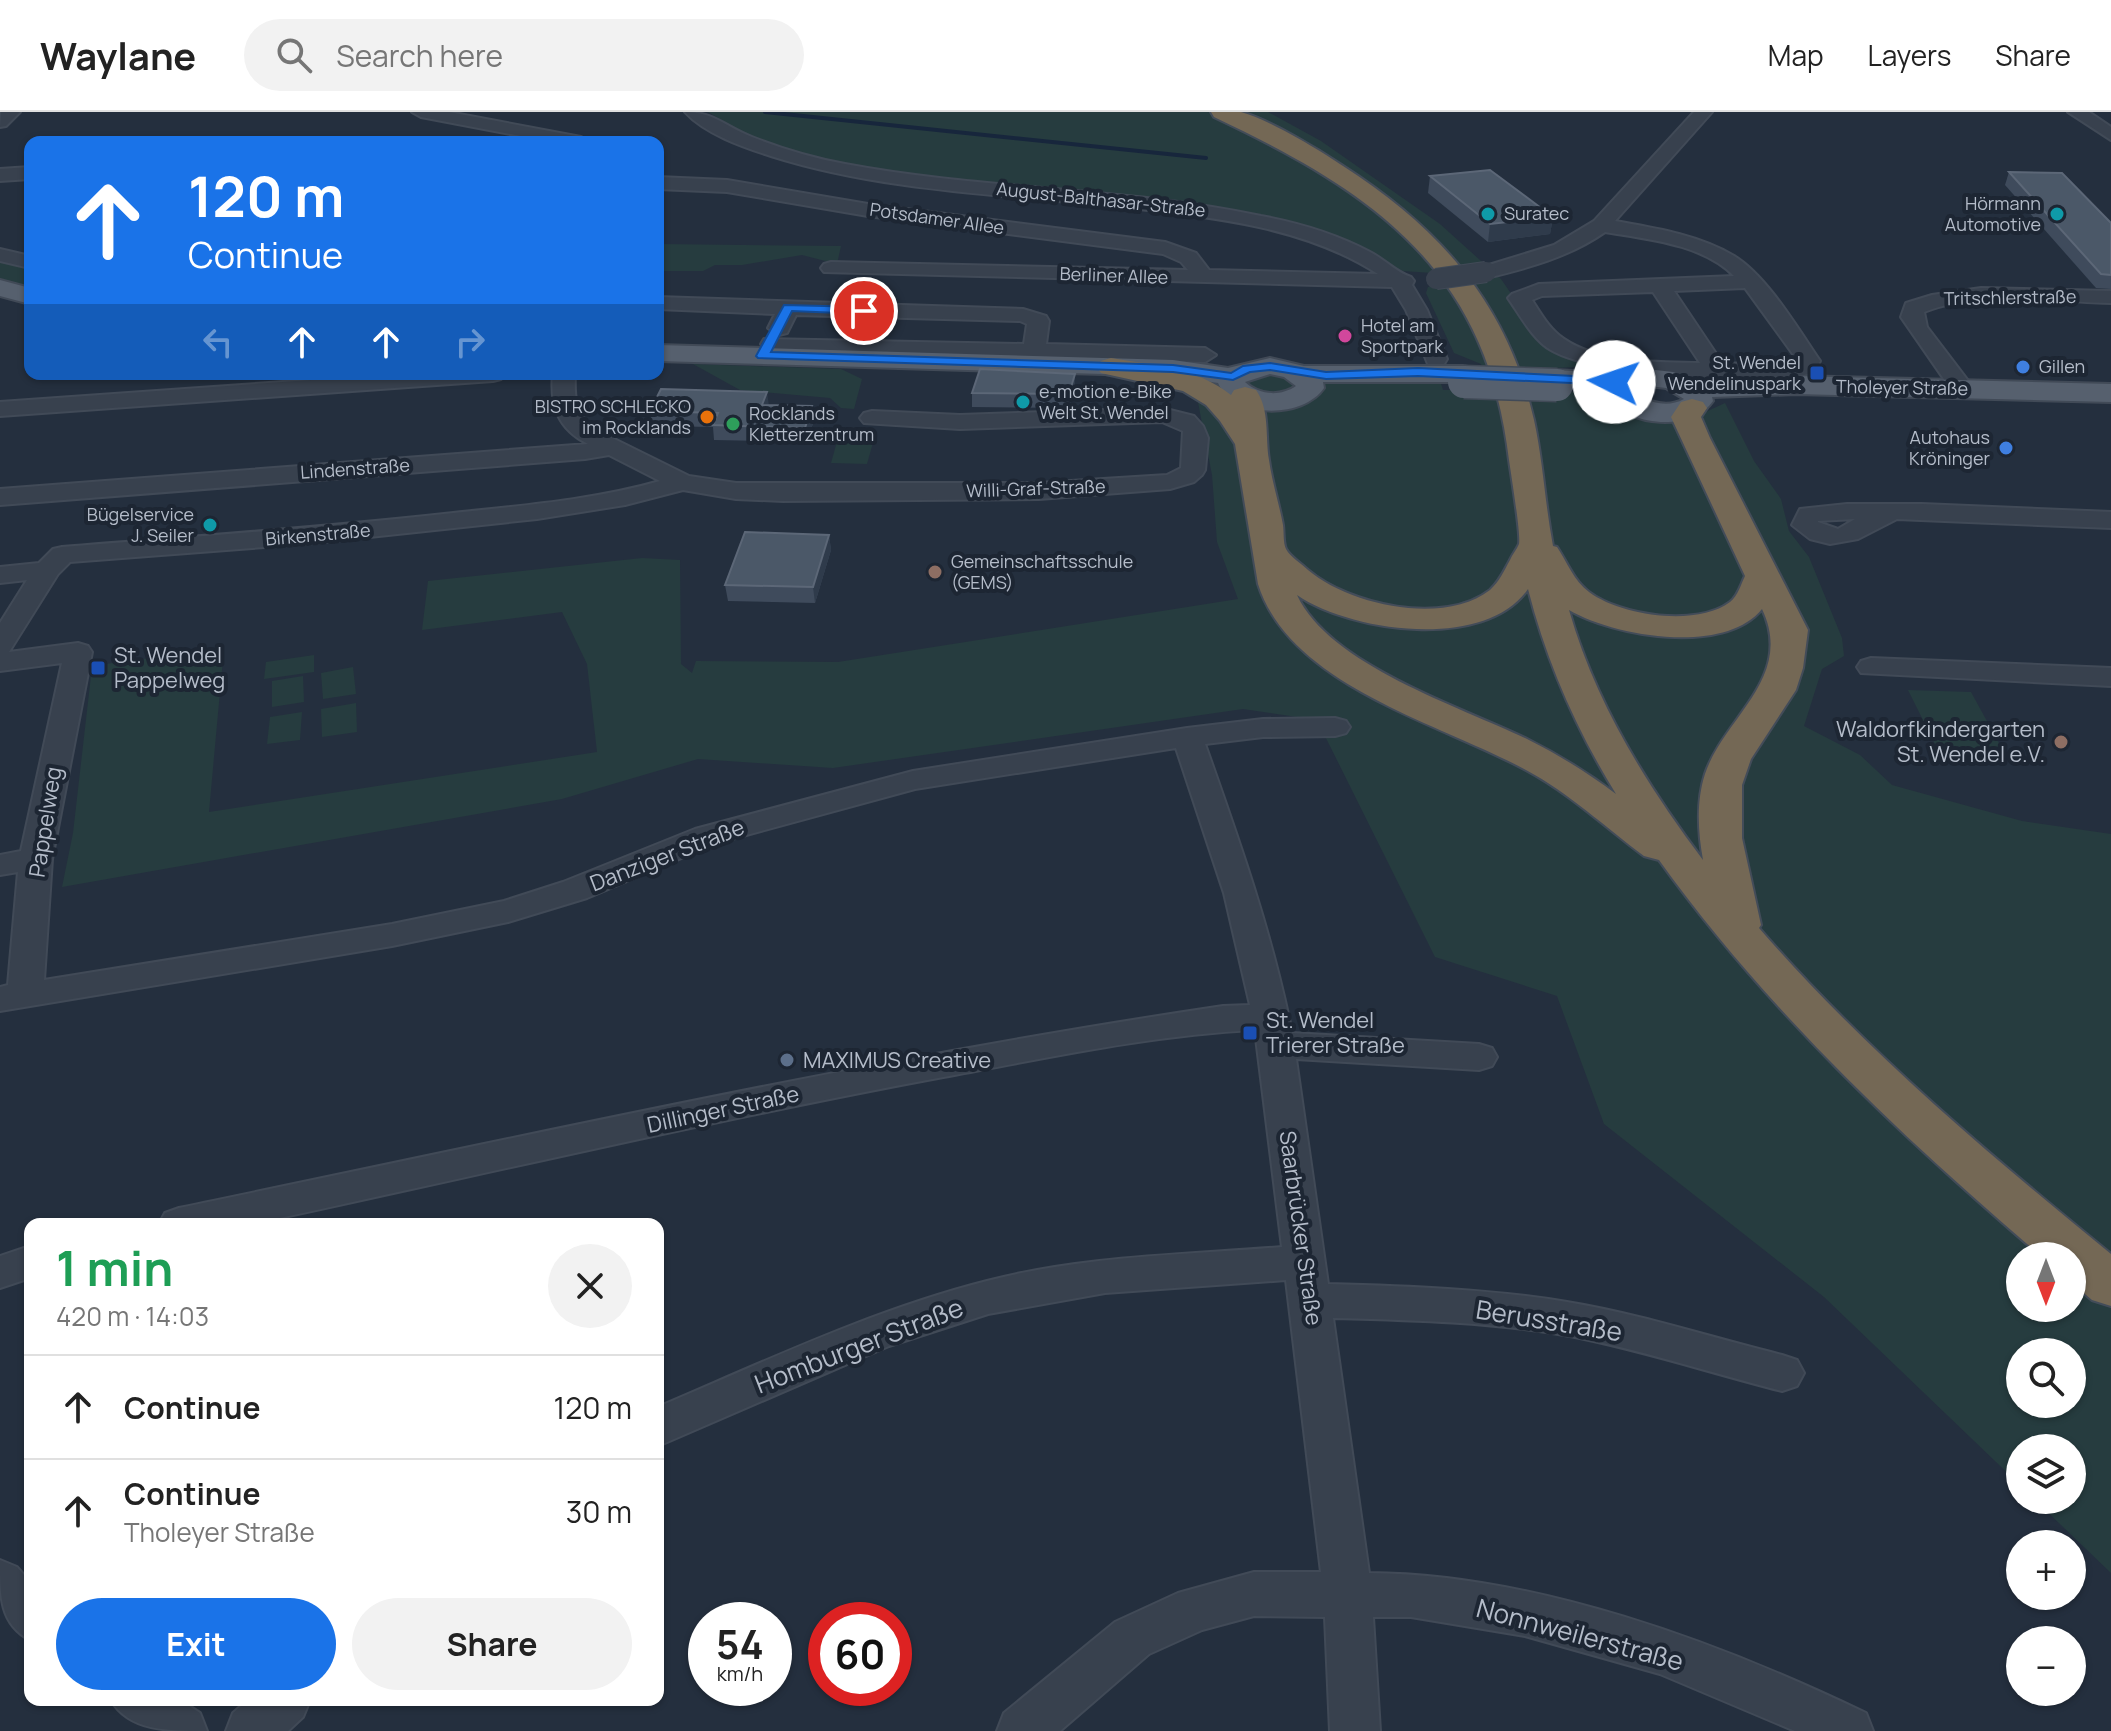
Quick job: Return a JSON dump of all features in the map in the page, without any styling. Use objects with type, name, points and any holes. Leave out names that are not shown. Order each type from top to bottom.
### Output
[{"type":"highway","points":[[1222,112],[1280,139],[1358,184],[1431,247],[1463,284],[1483,315],[1498,349],[1518,413],[1535,539],[1547,596],[1567,663],[1608,749],[1687,867],[1742,939],[1892,1094],[1975,1172],[2111,1285]]},
{"type":"highway","points":[[1111,367],[1184,381],[1206,390],[1220,401],[1250,408],[1271,553],[1271,577],[1299,627],[1324,649],[1357,672],[1544,763],[1687,867]]},
{"type":"highway","points":[[1657,411],[1672,419],[1693,412],[1762,577],[1790,630],[1786,663],[1777,692],[1737,748],[1722,783],[1719,826],[1742,939]]},
{"type":"highway","points":[[1271,553],[1292,576],[1319,595],[1381,614],[1436,618],[1487,607],[1502,598],[1516,581],[1535,539]]},
{"type":"highway","points":[[1535,539],[1565,587],[1578,600],[1603,612],[1638,622],[1695,625],[1723,619],[1743,609],[1762,577]]},
{"type":"main road","points":[[0,288],[24,294]]},
{"type":"main road","points":[[664,353],[767,350],[1173,368],[1250,408],[1297,398],[1306,381]]},
{"type":"main road","points":[[1306,381],[1427,365],[1469,377]]},
{"type":"main road","points":[[1250,408],[1258,367],[1282,367],[1306,381],[1362,383],[1469,377],[1556,381],[1590,388],[1624,390],[1636,406],[1657,411]]},
{"type":"main road","name":"Tholeyer Straße","points":[[1624,390],[1660,378],[1693,412],[1796,385],[2111,393]]},
{"type":"street","points":[[0,122],[11,112]]},
{"type":"street","points":[[421,112],[539,136]]},
{"type":"street","name":"August-Balthasar-Straße","points":[[694,112],[744,141],[788,157],[836,168],[902,178],[1161,205],[1256,220],[1364,257],[1387,270],[1406,292],[1427,365]]},
{"type":"street","name":"Berliner Allee","points":[[831,268],[1398,281],[1486,272],[1554,252],[1601,225],[1703,112]]},
{"type":"street","points":[[2077,112],[2111,135]]},
{"type":"street","points":[[0,175],[24,173]]},
{"type":"street","name":"Potsdamer Allee","points":[[664,183],[727,186],[868,210],[1165,248],[1187,255],[1198,264],[1202,278]]},
{"type":"street","points":[[1601,225],[1674,239],[1727,260],[1749,282],[1809,361],[1808,365],[1786,369],[1714,368],[1628,366],[1581,356],[1548,337],[1519,298],[1539,290],[1749,282]]},
{"type":"street","points":[[0,255],[24,261]]},
{"type":"street","points":[[1660,286],[1714,368]]},
{"type":"street","name":"Tritschlerstraße","points":[[1963,390],[1917,328],[1912,317],[1914,308],[1938,298],[1967,296],[2111,297]]},
{"type":"street","points":[[664,303],[1023,315],[1038,321],[1034,351]]},
{"type":"street","points":[[788,308],[767,350],[1205,355]]},
{"type":"street","points":[[0,409],[408,380]]},
{"type":"street","name":"Willi-Graf-Straße","points":[[564,380],[564,407],[584,433],[682,482],[707,488],[783,493],[1039,491],[1170,482],[1185,477],[1193,470],[1197,433],[1193,424],[1183,418],[1162,415],[960,422],[872,418]]},
{"type":"street","name":"Lindenstraße","points":[[0,497],[585,452],[611,447]]},
{"type":"street","name":"Birkenstraße","points":[[47,570],[62,555],[268,540],[469,519],[569,507],[682,482]]},
{"type":"street","points":[[1889,513],[2011,514],[2111,520]]},
{"type":"street","points":[[0,575],[47,570]]},
{"type":"street","points":[[0,646],[47,570]]},
{"type":"street","name":"Pappelweg","points":[[0,662],[78,652],[12,996]]},
{"type":"street","points":[[1871,667],[2111,677]]},
{"type":"street","name":"Danziger Straße","points":[[12,996],[392,935],[508,911],[575,890],[706,836],[796,809],[913,780],[1187,737],[1263,728],[1335,727]]},
{"type":"street","name":"Saarbrücker Straße","points":[[1187,737],[1241,893],[1273,1032],[1348,1594],[1355,1731]]},
{"type":"street","points":[[0,865],[36,859]]},
{"type":"street","name":"Dillinger Straße","points":[[207,1218],[872,1077],[1069,1042],[1223,1019],[1352,1047],[1479,1057]]},
{"type":"street","points":[[0,1272],[24,1264]]},
{"type":"street","name":"Homburger Straße","points":[[664,1424],[876,1333],[988,1297],[1105,1277],[1308,1282]]},
{"type":"street","name":"Berusstraße","points":[[1308,1282],[1421,1303],[1508,1311],[1604,1326],[1782,1373]]},
{"type":"street","points":[[0,1582],[24,1610]]},
{"type":"street","name":"Nonnweilerstraße","points":[[1022,1731],[1132,1638],[1195,1609],[1254,1594],[1411,1595],[1525,1614],[1663,1652],[1801,1708],[1848,1731]]},
{"type":"street","points":[[145,1706],[182,1731]]},
{"type":"street","points":[[251,1731],[278,1706]]},
{"type":"green space","points":[[708,112],[1268,112],[1321,141],[1440,224],[1501,279],[1541,337],[1582,363],[1579,367],[1553,368],[1558,390],[1606,396],[1622,406],[1701,414],[1725,403],[1754,461],[1781,499],[1789,531],[1809,557],[1842,638],[1844,656],[1822,669],[1804,726],[1860,755],[1892,785],[2022,821],[2111,834],[2111,1573],[2086,1549],[2086,1530],[2066,1530],[2050,1514],[2086,1514],[2086,1434],[2006,1434],[2006,1472],[1824,1297],[1604,1124],[1557,996],[1435,957],[1317,720],[1243,709],[833,768],[698,759],[562,799],[62,887],[73,833],[92,667],[224,648],[209,812],[597,752],[587,664],[562,612],[422,630],[428,581],[642,558],[680,560],[681,664],[692,673],[696,661],[838,662],[1238,599],[1217,542],[1212,475],[1191,366],[1437,371],[1443,390],[1488,390],[1481,364],[1454,353],[1426,293],[1428,287],[1443,285],[1433,273],[1403,271],[1288,222],[1236,211],[903,174],[802,156],[749,136]]},
{"type":"green space","points":[[664,244],[841,246],[837,264],[802,255],[742,265],[715,265],[703,271],[664,271]]},
{"type":"green space","points":[[0,259],[24,265],[24,289],[0,283]]},
{"type":"green space","points":[[693,364],[841,369],[862,379],[854,409],[841,408],[830,398],[740,390]]},
{"type":"green space","points":[[838,438],[874,439],[867,464],[831,463]]},
{"type":"green space","points":[[314,655],[314,672],[264,679],[266,662]]},
{"type":"green space","points":[[353,667],[356,694],[323,699],[321,673]]},
{"type":"green space","points":[[303,676],[304,702],[272,707],[272,681]]},
{"type":"green space","points":[[1908,690],[1971,692],[2006,756],[1940,754]]},
{"type":"green space","points":[[356,703],[357,732],[322,737],[321,709]]},
{"type":"green space","points":[[302,712],[300,740],[267,744],[270,717]]},
{"type":"building","points":[[1490,170],[1553,217],[1490,224],[1430,176]]},
{"type":"building","name":"Hörmann Automotive","points":[[2009,172],[2062,173],[2111,223],[2111,275],[2101,274]]},
{"type":"building","points":[[980,369],[1075,374],[1069,394],[972,393]]},
{"type":"building","points":[[661,389],[767,392],[762,405],[812,406],[805,428],[713,425],[718,413],[650,411]]},
{"type":"building","points":[[745,532],[829,535],[813,587],[725,585]]},
{"type":"waterway","points":[[765,112],[1206,158]]},
{"type":"place","name":"Suratec","points":[[1488,214]]},
{"type":"place","name":"Hörmann Automotive","points":[[2057,214]]},
{"type":"place","name":"Hotel am Sportpark","points":[[1345,336]]},
{"type":"place","name":"Gillen","points":[[2023,367]]},
{"type":"place","name":"St. Wendel Wendelinuspark","points":[[1817,373]]},
{"type":"place","name":"e-motion e-Bike Welt St. Wendel","points":[[1023,402]]},
{"type":"place","name":"BISTRO SCHLECKO im Rocklands","points":[[707,417]]},
{"type":"place","name":"Rocklands Kletterzentrum","points":[[733,424]]},
{"type":"place","name":"Autohaus Kröninger","points":[[2006,448]]},
{"type":"place","name":"Bügelservice J. Seiler","points":[[210,525]]},
{"type":"place","name":"Gemeinschaftsschule (GEMS)","points":[[935,572]]},
{"type":"place","name":"St. Wendel Pappelweg","points":[[98,668]]},
{"type":"place","name":"Waldorfkindergarten St. Wendel e.V.","points":[[2061,742]]},
{"type":"place","name":"St. Wendel Trierer Straße","points":[[1250,1033]]},
{"type":"place","name":"MAXIMUS Creative","points":[[787,1060]]},
{"type":"route","points":[[864,311],[788,308],[772,344],[762,356],[1173,368],[1233,377],[1247,369],[1270,366],[1301,374],[1326,376],[1418,372],[1614,382]]}]
